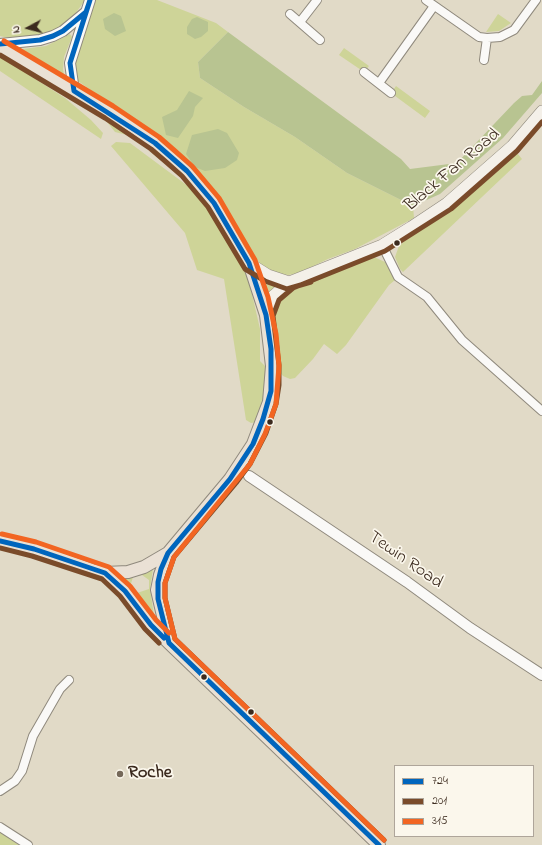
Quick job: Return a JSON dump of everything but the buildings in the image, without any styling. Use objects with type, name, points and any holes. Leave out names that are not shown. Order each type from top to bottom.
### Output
[{"type":"main road","points":[[0,47],[135,128],[165,151],[187,171],[214,203],[240,244],[249,263],[266,315],[272,366],[271,391],[259,431],[244,460],[168,553],[144,567],[128,572],[105,573],[92,570],[34,549],[0,541]]},
{"type":"main road","name":"Black Fan Road","points":[[266,315],[273,296],[289,282],[382,245],[447,203],[512,146],[542,111]]},
{"type":"main road","points":[[249,263],[268,275],[289,282]]},
{"type":"main road","points":[[168,553],[160,575],[157,590],[169,643]]},
{"type":"main road","points":[[105,573],[124,591],[151,625],[169,643],[379,845]]},
{"type":"street","points":[[74,91],[70,62],[90,0]]},
{"type":"street","points":[[300,22],[317,0]]},
{"type":"street","points":[[426,0],[479,37],[487,38],[500,37],[514,30],[536,0]]},
{"type":"street","points":[[379,83],[434,6]]},
{"type":"street","points":[[0,44],[40,40],[53,36],[63,31],[86,12]]},
{"type":"street","points":[[290,14],[320,40]]},
{"type":"street","points":[[484,60],[487,38]]},
{"type":"street","points":[[364,72],[391,93]]},
{"type":"street","points":[[382,245],[398,277],[427,297],[462,340],[542,412]]},
{"type":"street","points":[[230,479],[249,476],[249,471],[244,460]]},
{"type":"street","name":"Tewin Road","points":[[249,476],[406,582],[470,628],[542,675]]},
{"type":"street","points":[[0,791],[15,781],[22,771],[33,736],[60,689],[69,680]]},
{"type":"street","points":[[0,827],[28,845]]},
{"type":"green space","points":[[0,0],[85,0],[73,17],[52,33],[13,39],[0,36]]},
{"type":"green space","points":[[96,0],[157,0],[216,23],[228,32],[198,62],[200,78],[244,107],[295,137],[347,173],[413,206],[414,218],[355,249],[328,259],[299,273],[288,275],[280,274],[262,267],[224,209],[202,180],[180,157],[147,130],[78,81],[74,75],[73,59]]},
{"type":"green space","points":[[114,13],[121,16],[126,31],[115,36],[105,29],[103,19]]},
{"type":"green space","points":[[498,14],[511,23],[499,31],[486,32]]},
{"type":"green space","points":[[197,17],[208,22],[208,31],[201,37],[195,39],[187,34],[187,27],[192,19]]},
{"type":"green space","points":[[228,32],[401,159],[410,169],[457,163],[514,103],[522,96],[532,95],[542,81],[542,93],[503,138],[440,194],[413,206],[347,173],[295,137],[244,107],[200,78],[198,62]]},
{"type":"green space","points":[[70,34],[72,37],[64,57],[63,77],[22,53],[23,49],[46,46]]},
{"type":"green space","points":[[344,48],[369,66],[364,72],[339,55]]},
{"type":"green space","points":[[0,53],[15,61],[29,75],[65,98],[91,120],[103,133],[101,139],[0,71]]},
{"type":"green space","points":[[396,86],[430,111],[425,118],[391,93]]},
{"type":"green space","points":[[189,91],[203,98],[195,107],[193,116],[178,138],[166,135],[162,117],[177,110]]},
{"type":"green space","points":[[90,106],[133,132],[172,166],[131,136],[115,132],[107,122],[89,109]]},
{"type":"green space","points":[[218,129],[227,133],[239,153],[237,160],[225,168],[205,171],[195,167],[186,154],[192,135]]},
{"type":"green space","points":[[116,142],[130,143],[200,195],[226,230],[249,281],[260,329],[260,361],[266,367],[267,373],[263,403],[257,422],[251,423],[246,420],[224,279],[197,270],[185,233],[111,146]]},
{"type":"green space","points":[[513,148],[522,159],[403,272],[400,269],[395,257],[399,246]]},
{"type":"green space","points":[[374,257],[385,262],[395,280],[389,285],[346,345],[337,354],[324,344],[313,359],[295,378],[290,379],[283,376],[278,370],[273,315],[274,304],[281,293],[299,284]]},
{"type":"green space","points":[[263,277],[277,283],[278,286],[268,295],[266,295],[260,279]]},
{"type":"green space","points":[[153,569],[150,589],[155,622],[138,598],[120,578]],"holes":[[[142,575],[149,580],[149,589],[137,593],[130,587],[133,577]]]},
{"type":"green space","points":[[0,833],[2,833],[19,845],[0,845]]},
{"type":"transit line","name":"724","points":[[90,0],[70,63],[74,91],[155,143],[187,171],[214,203],[249,263],[266,315],[271,349],[271,391],[263,419],[253,444],[230,479],[168,553],[161,569],[158,582],[158,599],[169,643],[379,845]]},
{"type":"transit line","name":"724","points":[[0,44],[40,40],[53,36],[63,31],[86,12],[88,6]]},
{"type":"transit line","name":"315","points":[[4,41],[113,106],[159,137],[192,166],[219,198],[255,260],[268,297],[276,334],[279,366],[276,404],[265,434],[250,464],[174,557],[165,583],[165,598],[175,639],[384,840]]},
{"type":"transit line","name":"201","points":[[0,55],[105,118],[151,149],[165,161],[182,176],[208,207],[245,269],[265,281],[287,289],[311,282]]},
{"type":"transit line","name":"201","points":[[384,840],[175,639],[165,598],[165,583],[174,557],[236,483],[250,464],[266,433],[276,404],[279,385],[279,365],[273,316],[279,300],[293,288],[385,251],[451,209],[517,151],[542,122]]},
{"type":"transit line","name":"315","points":[[2,534],[36,542],[109,567],[130,586],[156,620],[169,633]]},
{"type":"transit line","name":"724","points":[[0,541],[34,549],[105,573],[125,591],[151,625],[164,638]]},
{"type":"transit line","name":"201","points":[[0,548],[32,556],[102,579],[120,596],[145,629],[159,643]]},
{"type":"place","name":"Roche","points":[[120,774]]}]
